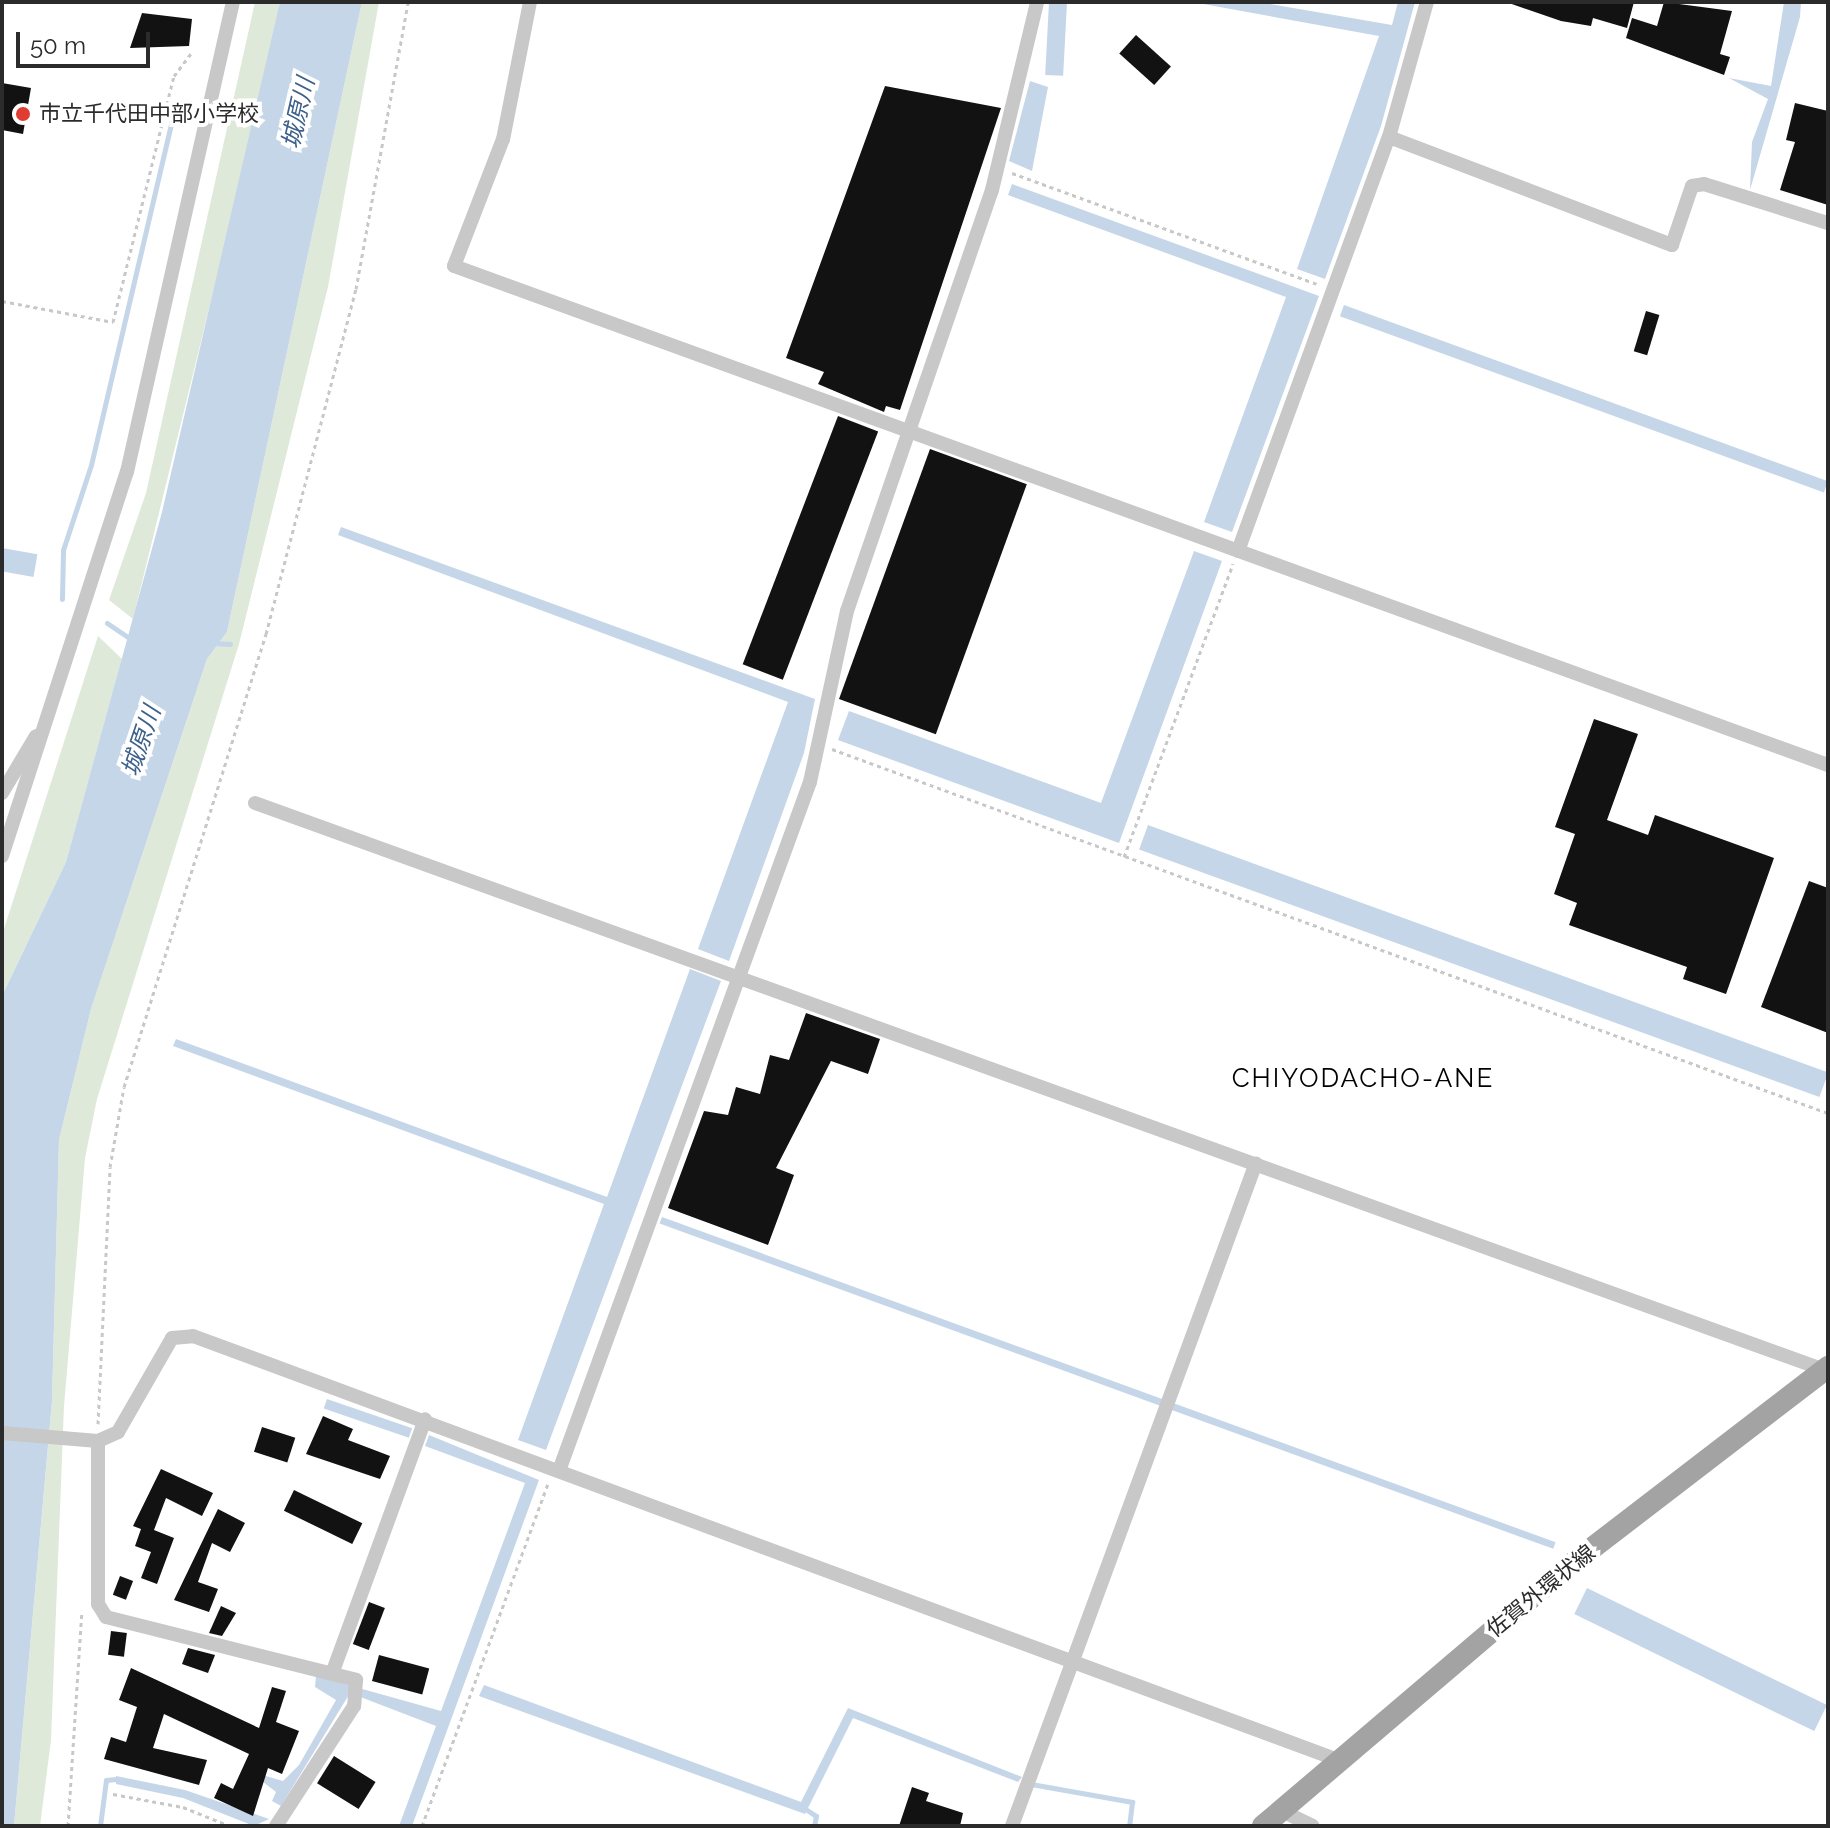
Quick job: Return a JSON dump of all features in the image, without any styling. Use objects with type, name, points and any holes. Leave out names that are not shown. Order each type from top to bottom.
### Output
[{"type":"main road","name":"佐賀外環状線","points":[[1263,1826],[1561,1572],[1826,1369]]},
{"type":"street","points":[[2,856],[127,472],[233,2]]},
{"type":"street","points":[[530,2],[503,139],[454,266],[1828,765]]},
{"type":"street","points":[[560,1468],[821,745],[847,611],[997,168],[1037,2]]},
{"type":"street","points":[[1238,551],[1389,137],[1427,2]]},
{"type":"street","points":[[1389,137],[1672,245],[1692,186],[1704,184],[1828,223]]},
{"type":"street","points":[[2,793],[51,712]]},
{"type":"street","points":[[255,803],[1826,1369]]},
{"type":"street","points":[[1012,1826],[1256,1163]]},
{"type":"street","points":[[2,1433],[91,1439],[118,1432],[172,1338],[193,1336],[1075,1658],[1338,1760]]},
{"type":"street","points":[[333,1671],[425,1419]]},
{"type":"street","points":[[91,1439],[98,1604],[106,1617],[333,1671],[357,1691],[276,1826]]},
{"type":"street","points":[[1282,1811],[1313,1826]]},
{"type":"path","points":[[91,1439],[110,1167],[124,1087],[266,634],[348,319],[408,2]]},
{"type":"path","points":[[2,301],[113,322],[174,76],[193,51]]},
{"type":"path","points":[[997,168],[1333,289]]},
{"type":"path","points":[[1124,857],[1238,551]]},
{"type":"path","points":[[821,745],[1828,1113]]},
{"type":"path","points":[[422,1826],[560,1468]]},
{"type":"path","points":[[68,1826],[82,1597]]},
{"type":"path","points":[[113,1794],[183,1807],[230,1826]]},
{"type":"green space","points":[[255,2],[280,2],[270,60],[133,619],[109,600],[146,493]]},
{"type":"green space","points":[[362,2],[379,2],[328,287],[239,644],[97,1099],[85,1158],[64,1406],[51,1740],[40,1826],[14,1826],[52,1401],[59,1140],[91,1009],[207,659],[227,632]]},
{"type":"green space","points":[[98,636],[122,659],[66,862],[2,996],[2,935]]},
{"type":"water","name":"城原川","points":[[280,2],[362,2],[227,632],[207,659],[91,1009],[59,1140],[52,1401],[14,1826],[2,1826],[2,996],[66,862],[162,512]]},
{"type":"water","points":[[1049,2],[1067,3],[1063,76],[1045,75]]},
{"type":"water","points":[[1192,2],[1259,2],[1392,25],[1398,2],[1415,2],[1381,126],[1325,279],[1297,269],[1379,36]]},
{"type":"water","points":[[1784,2],[1801,2],[1800,17],[1750,190],[1752,142],[1768,99],[1729,78],[1771,86]]},
{"type":"water","points":[[1030,81],[1048,87],[1032,171],[1009,161]]},
{"type":"water","points":[[1012,184],[1319,296],[1232,532],[1204,522],[1286,297],[1008,195]]},
{"type":"water","points":[[1344,305],[1828,481],[1824,492],[1340,316]]},
{"type":"water","points":[[341,527],[815,699],[804,753],[729,961],[698,949],[788,702],[338,535]]},
{"type":"water","points":[[2,548],[37,554],[33,577],[2,571]]},
{"type":"water","points":[[1194,551],[1222,561],[1119,843],[838,740],[849,711],[1101,803]]},
{"type":"water","points":[[1148,825],[1828,1072],[1819,1097],[1139,849]]},
{"type":"water","points":[[690,969],[721,981],[546,1450],[518,1440],[604,1204],[173,1046],[176,1039],[607,1197]]},
{"type":"water","points":[[662,1217],[1556,1542],[1553,1549],[660,1224]]},
{"type":"water","points":[[327,1399],[412,1428],[409,1438],[324,1408]]},
{"type":"water","points":[[429,1435],[539,1480],[412,1826],[399,1826],[436,1726],[350,1693],[281,1806],[272,1801],[276,1792],[249,1771],[283,1781],[299,1765],[336,1700],[315,1687],[316,1676],[441,1711],[525,1483],[425,1446]]},
{"type":"water","points":[[1587,1588],[1827,1705],[1814,1731],[1574,1614]]},
{"type":"water","points":[[484,1685],[801,1802],[848,1708],[1022,1777],[1018,1782],[853,1718],[805,1814],[479,1696]]},
{"type":"water","points":[[116,1776],[185,1790],[269,1819],[254,1826],[183,1798],[116,1784]]},
{"type":"building","points":[[1506,2],[1634,2],[1627,28],[1593,18],[1591,26],[1561,21]]},
{"type":"building","points":[[1664,2],[1732,11],[1720,54],[1730,57],[1724,75],[1626,38],[1632,18],[1657,26]]},
{"type":"building","points":[[142,13],[192,19],[189,46],[130,48]]},
{"type":"building","points":[[1136,35],[1171,66],[1154,85],[1119,54]]},
{"type":"building","points":[[2,83],[31,88],[23,134],[2,130]]},
{"type":"building","points":[[885,86],[1001,108],[900,410],[886,406],[884,412],[818,384],[824,372],[786,358]]},
{"type":"building","points":[[1795,103],[1828,111],[1828,205],[1780,190],[1795,142],[1786,140]]},
{"type":"building","points":[[1646,311],[1659,315],[1647,355],[1634,351]]},
{"type":"building","points":[[838,416],[878,431],[783,680],[743,664]]},
{"type":"building","points":[[930,449],[1027,484],[936,734],[839,699]]},
{"type":"building","points":[[1594,719],[1638,734],[1607,820],[1648,835],[1655,815],[1774,858],[1726,994],[1683,979],[1687,967],[1569,925],[1577,903],[1554,894],[1575,834],[1555,827]]},
{"type":"building","points":[[1809,881],[1828,888],[1828,1033],[1761,1007]]},
{"type":"building","points":[[806,1013],[880,1039],[868,1074],[831,1061],[776,1168],[794,1175],[768,1245],[668,1208],[704,1111],[728,1115],[736,1087],[760,1094],[770,1055],[789,1060]]},
{"type":"building","points":[[323,1416],[353,1429],[348,1440],[390,1456],[380,1479],[306,1454]]},
{"type":"building","points":[[262,1427],[295,1438],[287,1463],[254,1452]]},
{"type":"building","points":[[161,1469],[213,1493],[202,1516],[166,1498],[154,1530],[174,1538],[157,1584],[141,1578],[151,1552],[135,1546],[141,1529],[133,1526]]},
{"type":"building","points":[[294,1490],[362,1523],[352,1544],[284,1511]]},
{"type":"building","points":[[218,1509],[245,1523],[230,1552],[212,1543],[198,1582],[218,1589],[209,1612],[174,1600]]},
{"type":"building","points":[[120,1576],[133,1581],[126,1600],[113,1595]]},
{"type":"building","points":[[369,1602],[385,1608],[369,1650],[353,1644]]},
{"type":"building","points":[[221,1606],[236,1613],[222,1636],[209,1633]]},
{"type":"building","points":[[111,1631],[127,1633],[124,1657],[108,1655]]},
{"type":"building","points":[[188,1648],[215,1655],[208,1673],[182,1664]]},
{"type":"building","points":[[379,1655],[429,1668],[422,1695],[372,1681]]},
{"type":"building","points":[[131,1668],[259,1728],[272,1687],[286,1691],[276,1722],[299,1731],[282,1774],[268,1768],[253,1816],[214,1798],[221,1783],[233,1789],[249,1754],[164,1714],[153,1748],[207,1760],[199,1785],[104,1759],[111,1737],[126,1742],[137,1707],[119,1700]]},
{"type":"building","points":[[334,1756],[376,1782],[359,1809],[317,1783]]},
{"type":"building","points":[[912,1787],[929,1793],[926,1801],[963,1813],[960,1826],[899,1826]]},
{"type":"waterway","points":[[62,599],[63,550],[91,465],[176,102]]},
{"type":"waterway","points":[[107,623],[131,639]]},
{"type":"waterway","points":[[213,643],[230,644]]},
{"type":"waterway","points":[[100,1826],[106,1780],[116,1779]]},
{"type":"waterway","points":[[1031,1784],[1132,1802],[1129,1826]]},
{"type":"waterway","points":[[807,1810],[816,1816],[814,1826]]},
{"type":"place","name":"市立千代田中部小学校","points":[[23,114]]},
{"type":"district","name":"CHIYODACHO-ANE","points":[[1363,1079]]}]
